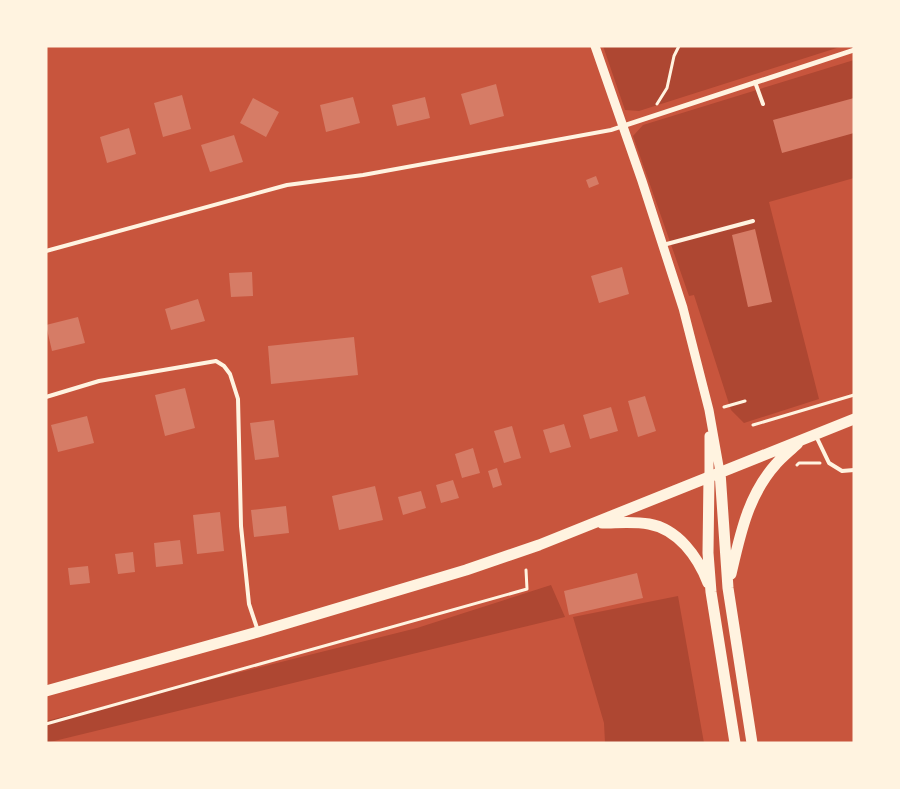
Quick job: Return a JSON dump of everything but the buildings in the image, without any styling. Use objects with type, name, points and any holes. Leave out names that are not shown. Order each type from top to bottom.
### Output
[{"type":"main road","points":[[46,691],[258,632],[466,570],[592,524],[854,419]]},
{"type":"main road","points":[[728,588],[743,523],[750,505],[760,485],[776,464],[802,439]]},
{"type":"main road","points":[[714,474],[728,588],[752,743]]},
{"type":"main road","points":[[714,474],[708,553],[711,592],[735,743]]},
{"type":"main road","points":[[592,524],[634,522],[651,524],[666,530],[680,540],[693,554],[703,571],[711,592]]},
{"type":"street","points":[[595,46],[683,308],[709,410],[714,474]]},
{"type":"street","points":[[623,126],[854,50]]},
{"type":"lane","points":[[756,82],[763,104]]},
{"type":"lane","points":[[46,251],[287,185],[363,175],[611,130],[623,126]]},
{"type":"lane","points":[[662,245],[753,221]]},
{"type":"lane","points":[[46,397],[109,380],[216,361],[224,366],[230,374],[238,399],[240,526],[249,604],[258,632]]},
{"type":"lane","points":[[815,434],[829,462],[842,471],[854,470]]},
{"type":"path","points":[[648,118],[666,88],[674,56],[679,46]]},
{"type":"path","points":[[753,425],[854,395]]},
{"type":"path","points":[[724,407],[745,401]]},
{"type":"path","points":[[792,468],[799,463],[829,462]]},
{"type":"path","points":[[46,724],[528,589],[526,570]]},
{"type":"shaded area","points":[[603,46],[843,46],[639,111],[625,110]]},
{"type":"shaded area","points":[[854,60],[854,178],[769,202],[819,399],[744,423],[731,410],[694,295],[689,296],[633,136],[643,125]]},
{"type":"shaded area","points":[[551,585],[565,617],[46,743],[46,721],[417,628]]},
{"type":"shaded area","points":[[678,596],[704,743],[605,743],[604,723],[573,617]]}]
